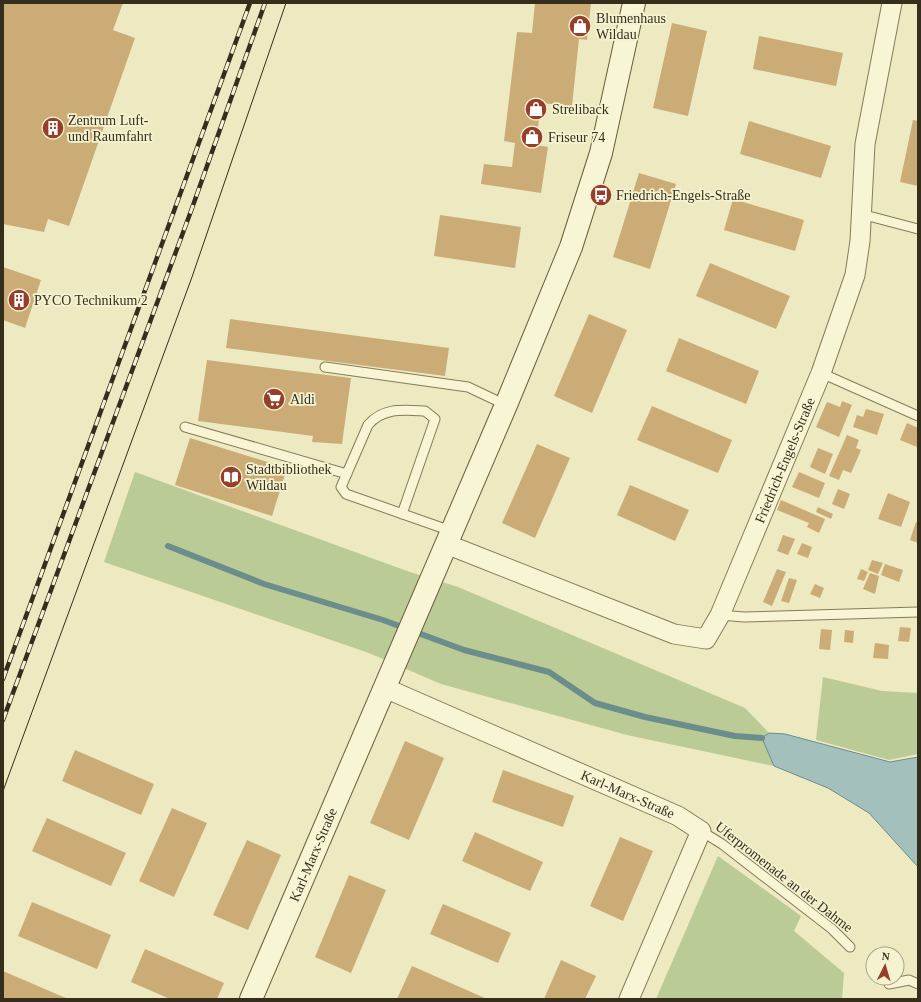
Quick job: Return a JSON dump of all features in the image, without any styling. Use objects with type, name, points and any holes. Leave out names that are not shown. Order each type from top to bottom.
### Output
[{"type":"main road","points":[[389,679],[506,405],[571,247],[584,210],[606,130],[634,3]]},
{"type":"main road","name":"Karl-Marx-Straße","points":[[251,999],[389,679]]},
{"type":"street","name":"Friedrich-Engels-Straße","points":[[448,538],[681,637],[706,639],[720,615],[821,373],[855,274],[860,242],[865,144],[892,3]]},
{"type":"street","name":"Karl-Marx-Straße","points":[[389,679],[678,816],[701,831]]},
{"type":"street","points":[[629,999],[701,831]]},
{"type":"lane","points":[[861,214],[918,229]]},
{"type":"lane","points":[[325,367],[468,387],[506,405]]},
{"type":"lane","points":[[821,373],[918,416]]},
{"type":"lane","points":[[402,514],[435,419],[426,411],[396,410],[376,416],[368,425],[341,487],[346,494],[402,514],[448,538]]},
{"type":"lane","points":[[185,427],[347,474]]},
{"type":"lane","points":[[720,615],[744,617],[918,612]]},
{"type":"lane","name":"Uferpromenade an der Dahme","points":[[701,831],[722,844],[832,929],[850,946]]},
{"type":"lane","points":[[905,981],[909,980],[918,984]]},
{"type":"green space","points":[[135,472],[407,571],[458,587],[745,708],[769,733],[763,738],[774,766],[627,735],[441,684],[369,653],[104,562]]},
{"type":"green space","points":[[823,677],[882,691],[918,693],[918,754],[889,760],[816,740]]},
{"type":"green space","points":[[718,856],[801,916],[794,931],[844,973],[842,999],[656,999]]},
{"type":"water","points":[[769,733],[785,734],[890,762],[918,757],[918,867],[869,813],[828,788],[774,766],[762,738]]},
{"type":"building","name":"Zentrum Luft- und Raumfahrt","points":[[3,3],[123,3],[113,30],[135,38],[69,226],[48,219],[44,232],[3,224]]},
{"type":"building","points":[[535,3],[591,3],[587,40],[579,39],[572,106],[541,103],[536,145],[548,147],[541,193],[481,184],[484,164],[512,167],[515,143],[504,141],[517,32],[532,33]]},
{"type":"building","points":[[672,23],[707,31],[688,116],[653,108]]},
{"type":"building","points":[[759,36],[843,53],[836,86],[753,69]]},
{"type":"building","points":[[913,120],[918,121],[918,186],[900,182]]},
{"type":"building","points":[[749,121],[831,146],[821,178],[740,154]]},
{"type":"building","points":[[639,173],[676,184],[650,269],[613,257]]},
{"type":"building","points":[[733,199],[804,220],[795,251],[724,230]]},
{"type":"building","points":[[440,215],[521,227],[515,268],[434,256]]},
{"type":"building","points":[[710,263],[790,296],[776,329],[696,296]]},
{"type":"building","name":"PYCO Technikum 2","points":[[3,267],[41,280],[25,328],[3,320]]},
{"type":"building","points":[[589,314],[627,330],[592,413],[554,396]]},
{"type":"building","points":[[230,319],[449,348],[445,376],[226,348]]},
{"type":"building","points":[[679,338],[759,371],[746,404],[666,371]]},
{"type":"building","name":"Aldi","points":[[207,360],[351,378],[342,444],[312,442],[313,436],[198,421]]},
{"type":"building","points":[[842,401],[852,405],[839,437],[816,427],[827,402],[840,407]]},
{"type":"building","points":[[652,406],[732,440],[718,473],[637,440]]},
{"type":"building","points":[[866,409],[884,414],[877,435],[853,427],[857,415],[863,417]]},
{"type":"building","points":[[907,423],[918,428],[917,447],[900,440]]},
{"type":"building","points":[[847,435],[859,440],[856,448],[861,450],[851,473],[843,470],[839,480],[829,476]]},
{"type":"building","name":"Stadtbibliothek Wildau","points":[[190,438],[287,468],[272,516],[175,485]]},
{"type":"building","points":[[537,444],[570,458],[535,538],[502,523]]},
{"type":"building","points":[[818,448],[833,454],[825,474],[810,467]]},
{"type":"building","points":[[799,472],[825,483],[819,498],[792,487]]},
{"type":"building","points":[[630,485],[689,510],[675,541],[617,515]]},
{"type":"building","points":[[838,489],[850,494],[844,509],[832,504]]},
{"type":"building","points":[[888,493],[910,502],[901,527],[878,519]]},
{"type":"building","points":[[781,500],[825,519],[819,533],[807,527],[809,523],[777,510]]},
{"type":"building","points":[[818,507],[833,514],[831,519],[816,512]]},
{"type":"building","points":[[916,522],[918,523],[918,543],[910,540]]},
{"type":"building","points":[[783,535],[795,539],[788,555],[777,551]]},
{"type":"building","points":[[802,543],[812,547],[808,558],[797,554]]},
{"type":"building","points":[[872,560],[883,563],[878,574],[868,570]]},
{"type":"building","points":[[885,564],[903,570],[899,582],[881,575]]},
{"type":"building","points":[[777,569],[786,572],[772,606],[763,602]]},
{"type":"building","points":[[861,569],[868,572],[864,581],[857,579]]},
{"type":"building","points":[[870,573],[879,576],[875,594],[863,589]]},
{"type":"building","points":[[789,578],[797,580],[789,603],[781,601]]},
{"type":"building","points":[[815,584],[824,588],[820,598],[810,594]]},
{"type":"building","points":[[900,627],[911,628],[909,642],[898,641]]},
{"type":"building","points":[[821,629],[832,630],[830,650],[819,649]]},
{"type":"building","points":[[845,630],[854,631],[853,643],[844,642]]},
{"type":"building","points":[[875,643],[889,645],[888,659],[873,658]]},
{"type":"building","points":[[405,741],[444,758],[409,840],[370,823]]},
{"type":"building","points":[[75,750],[154,784],[141,815],[62,781]]},
{"type":"building","points":[[503,770],[574,796],[563,827],[492,802]]},
{"type":"building","points":[[172,808],[207,823],[174,897],[139,881]]},
{"type":"building","points":[[47,818],[126,853],[111,886],[32,851]]},
{"type":"building","points":[[475,832],[543,862],[530,891],[462,861]]},
{"type":"building","points":[[620,837],[653,851],[623,921],[590,906]]},
{"type":"building","points":[[247,840],[281,855],[248,930],[213,915]]},
{"type":"building","points":[[349,875],[386,890],[351,973],[315,957]]},
{"type":"building","points":[[32,902],[111,935],[97,969],[18,936]]},
{"type":"building","points":[[443,904],[511,933],[498,963],[430,934]]},
{"type":"building","points":[[145,949],[224,983],[217,999],[170,999],[131,982]]},
{"type":"building","points":[[561,960],[596,976],[585,999],[544,999]]},
{"type":"building","points":[[412,966],[487,999],[397,999]]},
{"type":"building","points":[[3,971],[68,999],[3,999]]},
{"type":"waterway","points":[[168,546],[264,584],[383,620],[464,650],[549,672],[595,703],[645,717],[735,736],[762,738]]},
{"type":"tram line","points":[[3,791],[192,277],[286,3]]},
{"type":"railway","points":[[3,679],[250,3]]},
{"type":"railway","points":[[3,720],[191,211],[265,3]]},
{"type":"place","name":"Blumenhaus Wildau","points":[[580,26]]},
{"type":"place","name":"Streliback","points":[[536,109]]},
{"type":"place","name":"Zentrum Luft- und Raumfahrt","points":[[53,128]]},
{"type":"place","name":"Friseur 74","points":[[532,137]]},
{"type":"place","name":"Friedrich-Engels-Straße","points":[[601,195]]},
{"type":"place","name":"PYCO Technikum 2","points":[[19,300]]},
{"type":"place","name":"Aldi","points":[[274,399]]},
{"type":"place","name":"Stadtbibliothek Wildau","points":[[231,477]]}]
